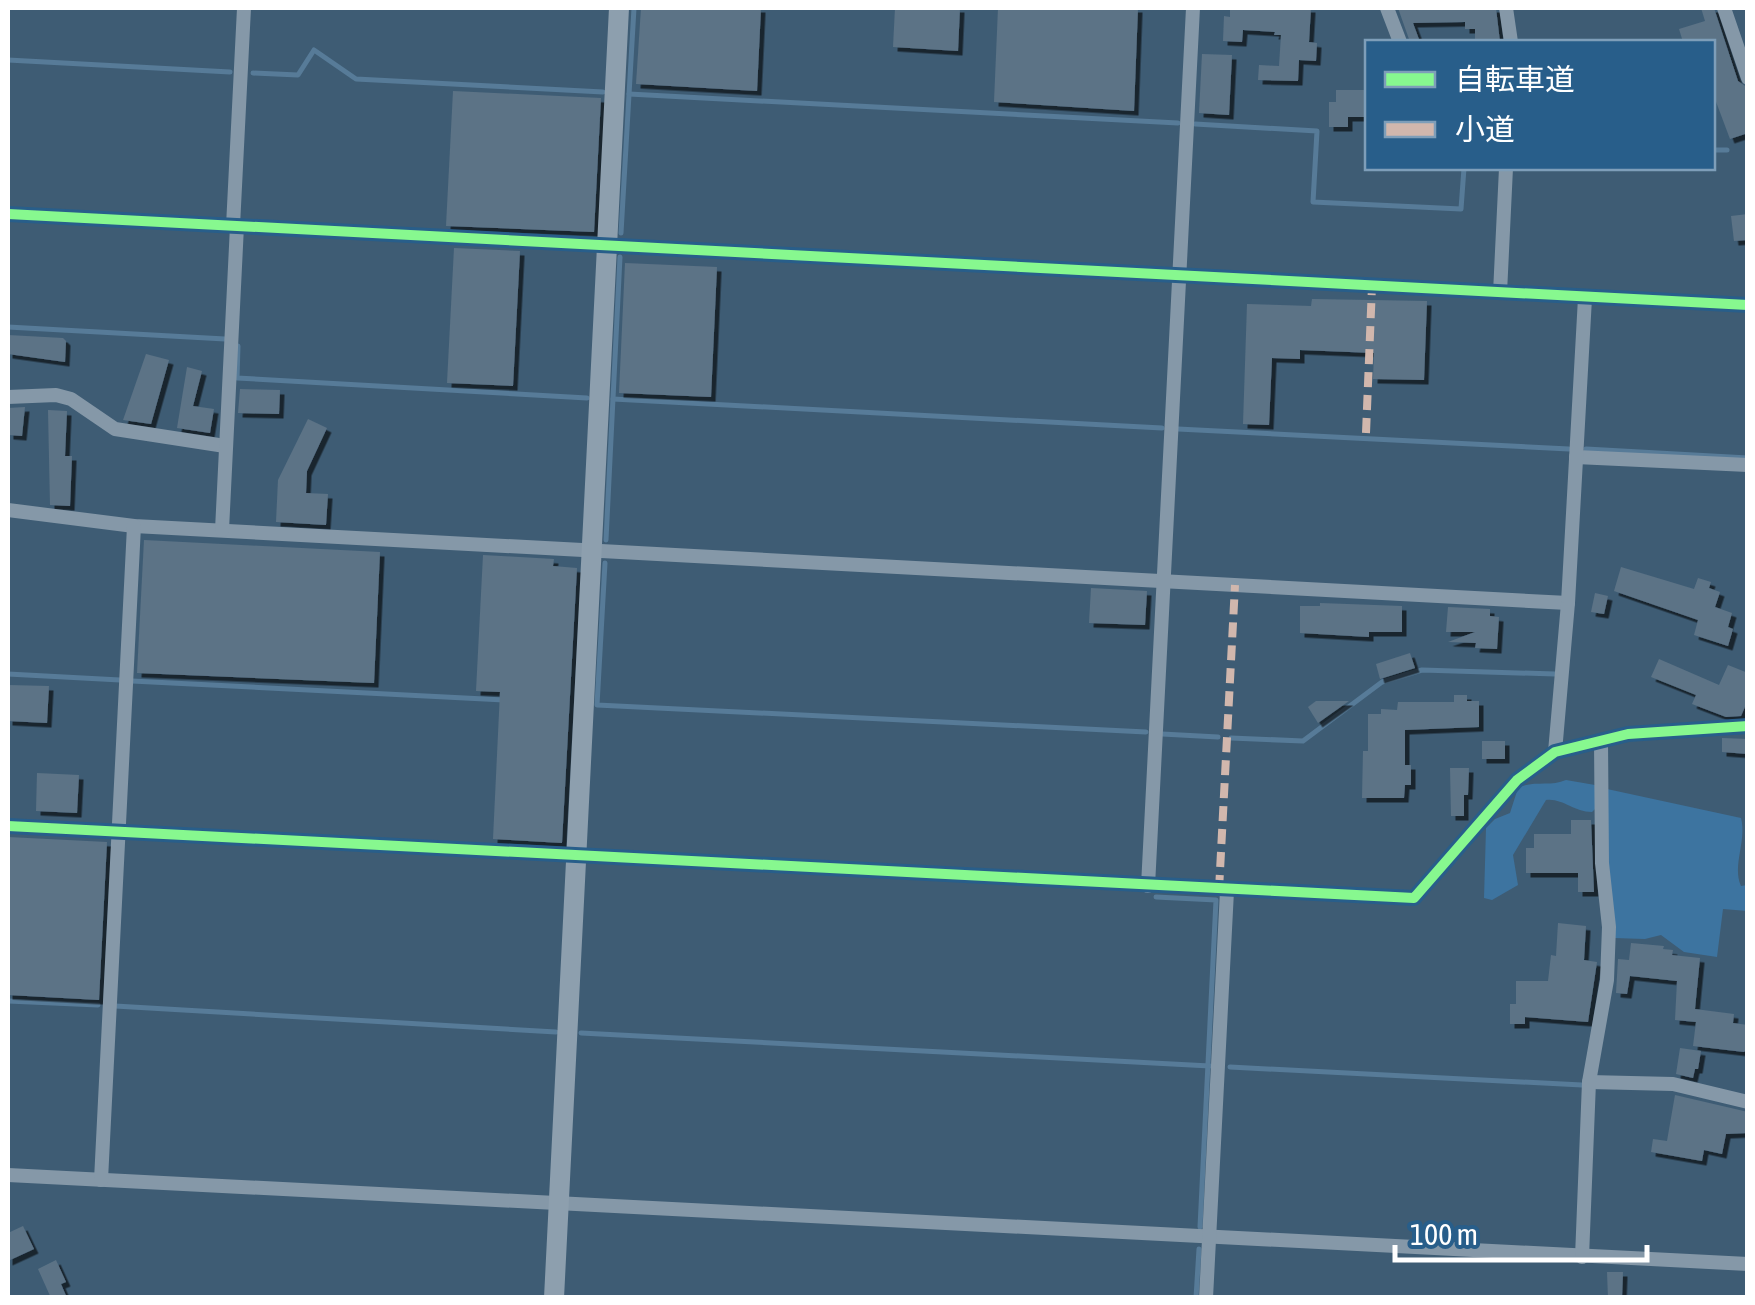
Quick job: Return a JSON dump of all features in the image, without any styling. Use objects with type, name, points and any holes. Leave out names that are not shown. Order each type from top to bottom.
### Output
[{"type":"street","points":[[222,530],[244,8]]},
{"type":"street","points":[[554,1298],[619,8]]},
{"type":"street","points":[[1148,886],[1193,8]]},
{"type":"street","points":[[1387,8],[1399,40]]},
{"type":"street","points":[[1506,8],[1511,40]]},
{"type":"street","points":[[1724,8],[1748,78]]},
{"type":"street","points":[[1500,293],[1506,170]]},
{"type":"street","points":[[8,214],[1748,305]]},
{"type":"street","points":[[1555,752],[1568,603],[1585,298]]},
{"type":"street","points":[[8,397],[56,395],[71,399],[115,429],[224,446]]},
{"type":"street","points":[[1576,457],[1748,465]]},
{"type":"street","points":[[8,510],[134,526],[1568,603]]},
{"type":"street","points":[[100,1180],[134,526]]},
{"type":"street","points":[[8,826],[1414,898],[1517,780],[1555,752],[1628,734],[1748,726]]},
{"type":"street","points":[[1582,1257],[1590,1082],[1607,980],[1609,926],[1602,863],[1602,740]]},
{"type":"street","points":[[1206,1298],[1227,890]]},
{"type":"street","points":[[1590,1082],[1673,1084],[1748,1102]]},
{"type":"street","points":[[8,1175],[1582,1257],[1746,1261]]},
{"type":"shaded area","points":[[1566,780],[1595,785],[1596,808],[1585,811],[1546,800],[1513,855],[1518,885],[1492,900],[1484,898],[1486,828],[1510,813],[1518,788]]},
{"type":"shaded area","points":[[1607,789],[1741,818],[1738,870],[1741,886],[1747,885],[1747,911],[1723,909],[1717,957],[1684,952],[1661,935],[1614,938],[1606,864]]},
{"type":"building","points":[[641,8],[761,8],[757,91],[636,84]]},
{"type":"building","points":[[895,8],[960,8],[958,51],[893,47]]},
{"type":"building","points":[[998,8],[1138,8],[1134,111],[994,102]]},
{"type":"building","points":[[1230,8],[1311,8],[1309,42],[1317,43],[1316,61],[1299,60],[1298,81],[1258,80],[1259,65],[1279,66],[1281,35],[1243,30],[1242,42],[1223,41],[1224,16],[1230,17]]},
{"type":"building","points":[[1398,8],[1496,8],[1500,40],[1475,40],[1475,29],[1465,29],[1465,22],[1413,23],[1419,40],[1409,40]]},
{"type":"building","points":[[1701,8],[1714,8],[1738,81],[1748,88],[1748,133],[1730,139],[1715,99],[1715,40],[1682,40],[1679,29],[1705,21]]},
{"type":"building","points":[[1202,54],[1232,55],[1229,115],[1199,113]]},
{"type":"building","points":[[1336,90],[1365,90],[1365,117],[1348,117],[1348,127],[1329,127],[1329,102],[1336,102]]},
{"type":"building","points":[[453,91],[601,98],[594,232],[446,226]]},
{"type":"building","points":[[1748,214],[1748,240],[1734,241],[1731,216]]},
{"type":"building","points":[[454,248],[520,251],[513,386],[447,383]]},
{"type":"building","points":[[625,263],[717,267],[711,397],[619,393]]},
{"type":"building","points":[[1312,299],[1427,301],[1424,380],[1373,379],[1374,353],[1300,350],[1300,359],[1272,358],[1269,425],[1243,424],[1247,304],[1311,306]]},
{"type":"building","points":[[8,335],[63,338],[65,362],[8,354]]},
{"type":"building","points":[[146,354],[169,360],[151,424],[123,420]]},
{"type":"building","points":[[187,367],[202,371],[193,406],[214,409],[210,433],[177,428]]},
{"type":"building","points":[[240,389],[280,390],[279,414],[238,413]]},
{"type":"building","points":[[25,407],[22,436],[9,435],[8,408]]},
{"type":"building","points":[[48,410],[67,411],[65,456],[72,456],[70,506],[50,505]]},
{"type":"building","points":[[308,419],[327,428],[307,471],[306,493],[328,494],[326,525],[276,522],[278,480]]},
{"type":"building","points":[[144,540],[380,552],[374,683],[137,673]]},
{"type":"building","points":[[483,555],[554,559],[553,566],[577,568],[562,843],[493,839],[500,692],[476,691]]},
{"type":"building","points":[[1621,567],[1694,589],[1698,578],[1711,582],[1709,588],[1720,592],[1715,607],[1732,613],[1728,646],[1694,635],[1698,620],[1614,591]]},
{"type":"building","points":[[1091,588],[1147,591],[1145,625],[1089,623]]},
{"type":"building","points":[[1595,593],[1608,596],[1604,614],[1591,612]]},
{"type":"building","points":[[1300,606],[1402,606],[1402,632],[1369,632],[1369,637],[1300,633]]},
{"type":"building","points":[[1448,607],[1490,609],[1490,616],[1499,617],[1497,649],[1448,642],[1475,632],[1446,632]]},
{"type":"building","points":[[1410,653],[1415,668],[1380,679],[1376,664]]},
{"type":"building","points":[[1659,659],[1719,685],[1728,665],[1748,673],[1748,700],[1741,716],[1726,717],[1692,704],[1696,695],[1651,677]]},
{"type":"building","points":[[8,685],[49,686],[47,723],[8,721]]},
{"type":"building","points":[[1454,695],[1467,695],[1467,701],[1479,701],[1479,727],[1405,730],[1405,765],[1411,765],[1411,785],[1405,785],[1404,798],[1362,798],[1368,714],[1381,714],[1381,709],[1397,710],[1398,702],[1454,702]]},
{"type":"building","points":[[1316,701],[1349,701],[1318,723],[1308,707]]},
{"type":"building","points":[[1722,738],[1748,739],[1748,754],[1722,752]]},
{"type":"building","points":[[1482,741],[1505,741],[1505,759],[1482,759]]},
{"type":"building","points":[[1450,768],[1469,768],[1464,816],[1451,816]]},
{"type":"building","points":[[37,773],[79,775],[77,813],[36,811]]},
{"type":"building","points":[[1571,820],[1591,820],[1594,892],[1578,892],[1578,873],[1526,873],[1526,848],[1534,848],[1534,834],[1571,834]]},
{"type":"building","points":[[8,837],[107,842],[99,1000],[8,995]]},
{"type":"building","points":[[1558,923],[1586,926],[1584,960],[1597,962],[1588,1022],[1525,1017],[1525,1024],[1510,1024],[1510,1004],[1516,1004],[1516,981],[1548,981],[1551,955],[1556,956]]},
{"type":"building","points":[[1631,943],[1664,946],[1663,949],[1673,950],[1672,955],[1700,958],[1695,1009],[1734,1014],[1733,1023],[1748,1025],[1748,1048],[1744,1052],[1693,1046],[1696,1022],[1675,1020],[1677,981],[1630,976],[1627,994],[1616,993],[1618,959],[1629,960]]},
{"type":"building","points":[[1680,1048],[1701,1051],[1693,1078],[1676,1074]]},
{"type":"building","points":[[1675,1095],[1748,1112],[1748,1133],[1726,1134],[1722,1154],[1704,1150],[1702,1161],[1651,1152],[1653,1139],[1667,1141]]},
{"type":"building","points":[[23,1226],[34,1249],[8,1261],[8,1233]]},
{"type":"building","points":[[56,1260],[66,1282],[61,1284],[67,1298],[51,1298],[38,1269]]},
{"type":"building","points":[[1607,1272],[1623,1272],[1622,1298],[1608,1298]]},
{"type":"waterway","points":[[621,233],[634,8]]},
{"type":"waterway","points":[[253,73],[298,75],[314,50],[356,79],[603,92]]},
{"type":"waterway","points":[[8,60],[230,72]]},
{"type":"waterway","points":[[629,94],[1178,123]]},
{"type":"waterway","points":[[1195,124],[1317,131],[1313,202],[1461,209],[1464,170]]},
{"type":"waterway","points":[[1715,150],[1727,150]]},
{"type":"waterway","points":[[606,540],[620,257]]},
{"type":"waterway","points":[[8,327],[225,339]]},
{"type":"waterway","points":[[238,346],[237,378],[587,398]]},
{"type":"waterway","points":[[613,399],[1162,428]]},
{"type":"waterway","points":[[1178,429],[1569,449]]},
{"type":"waterway","points":[[1586,449],[1748,458]]},
{"type":"waterway","points":[[605,563],[597,705],[1146,732]]},
{"type":"waterway","points":[[1231,738],[1303,741],[1382,682],[1422,670],[1555,674]]},
{"type":"waterway","points":[[8,674],[120,680]]},
{"type":"waterway","points":[[132,681],[504,700]]},
{"type":"waterway","points":[[1162,734],[1218,737]]},
{"type":"waterway","points":[[1156,897],[1216,900],[1200,1227]]},
{"type":"waterway","points":[[8,1001],[98,1005]]},
{"type":"waterway","points":[[115,1006],[556,1032]]},
{"type":"waterway","points":[[581,1033],[1210,1066]]},
{"type":"waterway","points":[[1230,1067],[1582,1085]]},
{"type":"waterway","points":[[1196,1298],[1199,1249]]},
{"type":"marked path","points":[[1366,433],[1372,286]]},
{"type":"marked path","points":[[1219,890],[1235,585]]},
{"type":"cycle path","points":[[8,214],[1748,305]]},
{"type":"cycle path","points":[[8,826],[1414,898],[1517,780],[1555,752],[1628,734],[1748,726]]}]
